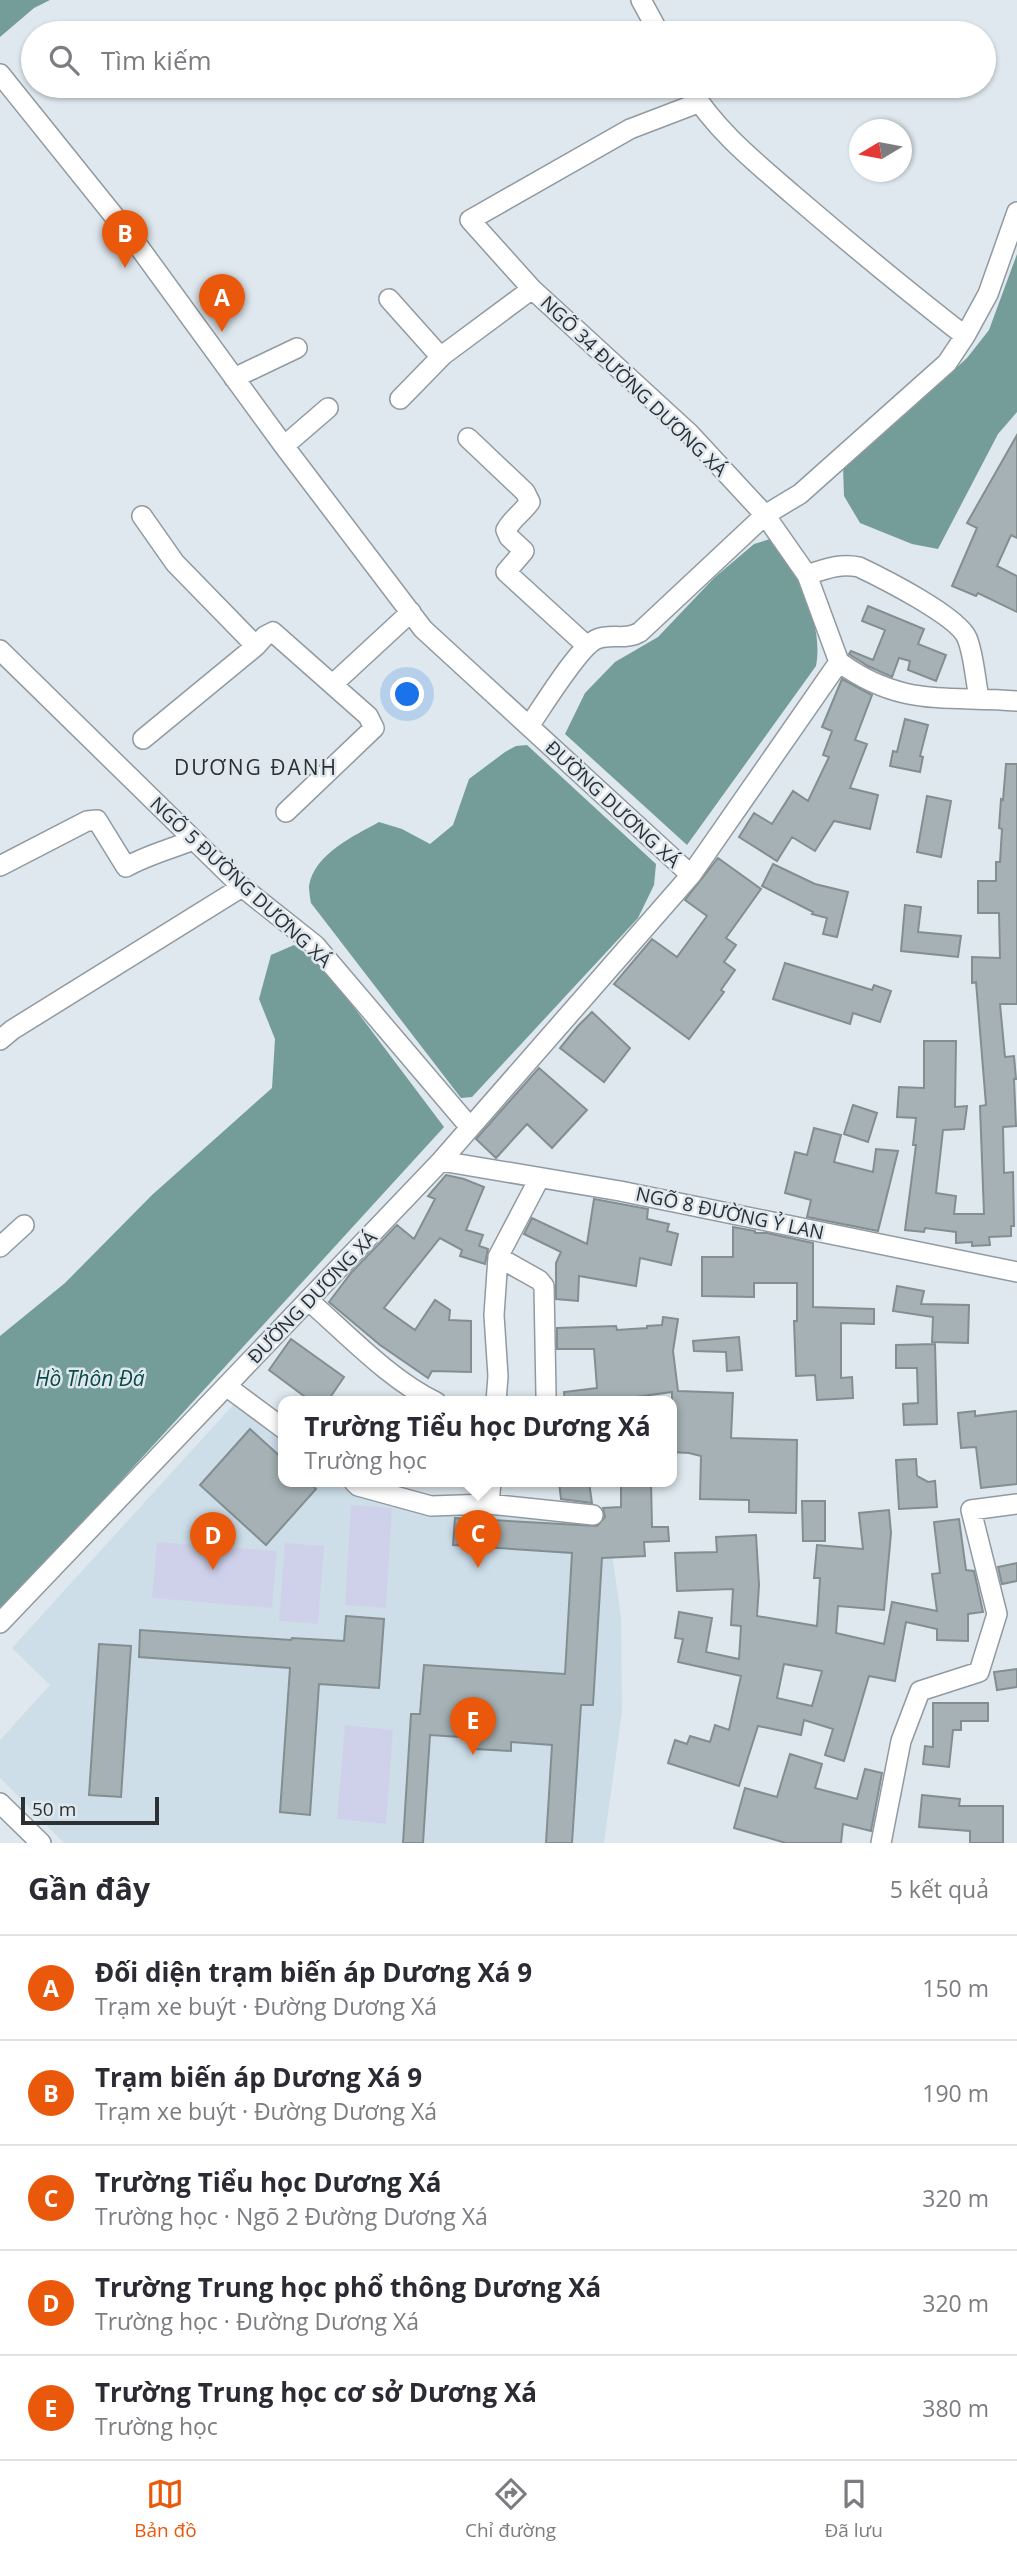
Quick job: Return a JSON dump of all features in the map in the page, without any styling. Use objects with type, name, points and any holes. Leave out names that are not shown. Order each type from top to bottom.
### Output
[{"type":"street","points":[[641,0],[652,21]]},
{"type":"street","name":"ĐƯỜNG DƯƠNG XÁ","points":[[0,74],[139,247],[284,446],[424,629],[691,875],[441,1161],[0,1623]]},
{"type":"street","name":"NGÕ 34 ĐƯỜNG DƯƠNG XÁ","points":[[687,98],[470,220],[532,289],[689,433],[765,515],[807,575],[839,662]]},
{"type":"street","points":[[697,98],[740,148],[877,268],[965,337]]},
{"type":"street","points":[[532,728],[587,646],[595,639],[632,636],[640,632],[765,515],[800,494],[947,363],[965,337],[988,294],[1017,212]]},
{"type":"street","points":[[400,399],[443,355],[532,289]]},
{"type":"street","points":[[388,299],[439,355],[443,355]]},
{"type":"street","points":[[234,377],[297,348]]},
{"type":"street","points":[[284,446],[328,408]]},
{"type":"street","points":[[468,438],[525,492],[530,502],[506,530],[509,537],[524,551],[506,572],[587,646]]},
{"type":"street","points":[[142,516],[175,563],[256,646]]},
{"type":"street","points":[[807,575],[838,565],[859,567],[931,607],[961,629],[967,639],[979,697]]},
{"type":"street","points":[[333,684],[411,612]]},
{"type":"street","points":[[142,739],[273,632],[368,716],[374,728],[286,812]]},
{"type":"street","name":"NGÕ 5 ĐƯỜNG DƯƠNG XÁ","points":[[1,653],[242,887],[315,945],[469,1126]]},
{"type":"street","points":[[691,875],[839,662],[857,675],[887,689],[917,697],[979,697],[1017,701]]},
{"type":"street","points":[[0,866],[87,821],[97,820],[126,867],[141,858],[193,840]]},
{"type":"street","points":[[0,1040],[242,887]]},
{"type":"street","name":"NGÕ 8 ĐƯỜNG Ỷ LAN","points":[[441,1161],[620,1191],[1017,1272]]},
{"type":"street","points":[[496,1396],[498,1376],[494,1315],[498,1257],[539,1179]]},
{"type":"street","points":[[0,1247],[24,1225]]},
{"type":"street","points":[[498,1257],[544,1286],[546,1395]]},
{"type":"street","points":[[309,1300],[389,1370],[424,1396]]},
{"type":"street","points":[[226,1386],[278,1425]]},
{"type":"street","points":[[362,1487],[431,1506],[489,1504],[593,1515]]},
{"type":"street","points":[[489,1504],[491,1487]]},
{"type":"street","points":[[881,1843],[901,1741],[920,1691],[979,1672],[997,1614],[971,1510],[1017,1504]]},
{"type":"street","points":[[0,1802],[36,1830]]},
{"type":"shaded area","points":[[234,1404],[278,1438],[278,1487],[342,1487],[347,1491],[488,1509],[607,1519],[621,1617],[622,1712],[604,1843],[64,1843],[0,1778],[0,1740],[50,1685],[12,1648]]},
{"type":"shaded area","points":[[351,1505],[392,1508],[386,1608],[345,1605]]},
{"type":"shaded area","points":[[157,1542],[277,1551],[272,1608],[152,1598]]},
{"type":"shaded area","points":[[285,1543],[324,1546],[318,1624],[279,1621]]},
{"type":"shaded area","points":[[345,1725],[393,1730],[386,1824],[337,1819]]},
{"type":"water","points":[[0,0],[50,0],[34,8],[0,37]]},
{"type":"water","points":[[1017,254],[1017,412],[998,434],[938,549],[912,544],[860,523],[844,496],[843,467],[967,358],[989,330]]},
{"type":"water","points":[[770,539],[790,566],[806,598],[816,633],[816,666],[687,845],[565,734],[585,693],[615,662],[658,637],[714,578],[754,544]]},
{"type":"water","points":[[527,745],[656,864],[654,885],[638,918],[472,1097],[461,1098],[311,903],[309,886],[312,875],[327,855],[379,822],[402,829],[430,844],[453,825],[469,779],[505,752],[516,746]]},
{"type":"water","name":"Hồ Thôn Đá","points":[[294,945],[322,965],[444,1127],[0,1613],[0,1336],[65,1283],[152,1195],[272,1088],[275,1039],[259,999],[271,955]]},
{"type":"building","points":[[1017,435],[1017,538],[1011,535],[997,566],[1017,576],[1017,612],[978,593],[976,596],[952,586],[977,528],[967,523]]},
{"type":"building","points":[[868,606],[924,629],[918,644],[946,655],[936,681],[908,670],[910,661],[899,658],[892,677],[849,654],[851,651],[873,660],[885,630],[862,621]]},
{"type":"building","points":[[842,679],[872,695],[855,740],[867,744],[850,788],[878,795],[870,829],[834,821],[815,851],[792,837],[777,861],[739,837],[754,813],[772,824],[793,791],[808,801],[829,757],[823,755],[832,731],[822,727]]},
{"type":"building","points":[[905,719],[928,725],[920,756],[923,757],[920,772],[890,766],[893,751],[897,752]]},
{"type":"building","points":[[1006,764],[1017,764],[1017,1004],[1000,1004],[1005,1057],[1014,1056],[1016,1079],[1016,1126],[1003,1127],[1004,1173],[1013,1172],[1014,1226],[1011,1226],[1011,1236],[989,1237],[990,1245],[972,1246],[972,1242],[956,1243],[956,1232],[925,1228],[924,1232],[905,1230],[916,1145],[913,1145],[916,1118],[897,1117],[899,1087],[924,1088],[924,1041],[956,1041],[955,1107],[967,1106],[964,1129],[943,1130],[936,1193],[956,1196],[954,1214],[984,1214],[980,1106],[986,1105],[976,982],[972,983],[972,957],[1000,958],[999,913],[978,913],[978,881],[996,881],[996,862],[1000,862],[1002,829],[999,828]]},
{"type":"building","points":[[927,796],[951,801],[941,857],[917,852]]},
{"type":"building","points":[[718,858],[761,889],[726,938],[736,945],[724,962],[735,970],[721,990],[724,992],[689,1039],[614,984],[652,939],[677,957],[707,916],[685,900]]},
{"type":"building","points":[[773,864],[815,884],[848,892],[837,937],[823,934],[827,918],[812,914],[813,912],[762,886]]},
{"type":"building","points":[[905,905],[921,907],[918,932],[961,936],[958,957],[901,951]]},
{"type":"building","points":[[785,963],[872,990],[874,985],[891,991],[880,1022],[853,1013],[850,1024],[773,999]]},
{"type":"building","points":[[592,1012],[630,1048],[604,1082],[560,1048]]},
{"type":"building","points":[[539,1068],[587,1110],[552,1148],[527,1124],[496,1158],[476,1139]]},
{"type":"building","points":[[853,1105],[877,1113],[868,1142],[844,1134]]},
{"type":"building","points":[[814,1128],[841,1135],[834,1162],[873,1172],[876,1149],[898,1151],[878,1231],[807,1217],[811,1200],[785,1193],[795,1152],[807,1155]]},
{"type":"building","points":[[446,1175],[484,1187],[466,1230],[483,1235],[479,1246],[488,1249],[485,1264],[460,1256],[462,1250],[440,1238],[384,1308],[415,1330],[435,1300],[450,1310],[449,1320],[471,1321],[471,1372],[432,1371],[428,1378],[380,1345],[329,1302],[351,1273],[397,1225],[414,1239],[435,1199],[428,1196]]},
{"type":"building","points":[[594,1199],[648,1209],[647,1219],[669,1224],[667,1231],[678,1234],[671,1265],[640,1258],[636,1286],[579,1276],[578,1301],[556,1299],[556,1263],[561,1252],[524,1234],[532,1218],[587,1244]]},
{"type":"building","points":[[733,1227],[813,1243],[813,1307],[874,1309],[874,1324],[841,1323],[841,1378],[852,1377],[853,1398],[817,1400],[815,1375],[796,1376],[794,1321],[797,1321],[797,1283],[754,1283],[754,1297],[702,1296],[702,1257],[733,1257]]},
{"type":"building","points":[[897,1286],[924,1291],[921,1304],[969,1305],[968,1343],[932,1342],[933,1317],[893,1311]]},
{"type":"building","points":[[663,1317],[678,1319],[673,1351],[678,1391],[733,1393],[731,1438],[797,1440],[796,1513],[749,1512],[749,1500],[700,1499],[701,1456],[677,1452],[677,1396],[672,1396],[672,1392],[646,1396],[564,1396],[564,1392],[597,1388],[594,1349],[557,1349],[557,1328],[616,1326],[617,1330],[662,1325]]},
{"type":"building","points":[[739,1337],[742,1370],[727,1371],[726,1352],[694,1351],[693,1341]]},
{"type":"building","points":[[291,1339],[344,1377],[331,1396],[304,1396],[269,1370]]},
{"type":"building","points":[[935,1344],[937,1424],[904,1425],[903,1404],[918,1403],[917,1368],[896,1368],[896,1345]]},
{"type":"building","points":[[975,1411],[975,1416],[1017,1411],[1017,1484],[981,1488],[976,1447],[961,1448],[958,1413]]},
{"type":"building","points":[[250,1429],[278,1455],[278,1487],[316,1489],[266,1545],[200,1485]]},
{"type":"building","points":[[916,1459],[917,1476],[928,1482],[935,1481],[937,1507],[899,1509],[896,1460]]},
{"type":"building","points":[[560,1487],[590,1487],[592,1503],[561,1499]]},
{"type":"building","points":[[621,1487],[651,1487],[652,1527],[668,1527],[669,1541],[644,1542],[645,1556],[602,1558],[593,1705],[581,1705],[572,1843],[546,1843],[552,1745],[511,1742],[511,1751],[475,1749],[476,1738],[430,1735],[423,1843],[403,1843],[411,1714],[420,1714],[424,1665],[565,1674],[572,1553],[453,1545],[455,1518],[597,1526],[605,1517],[603,1508],[621,1507]]},
{"type":"building","points":[[802,1501],[825,1501],[825,1541],[803,1541]]},
{"type":"building","points":[[889,1510],[891,1533],[884,1610],[838,1606],[836,1633],[884,1644],[892,1602],[937,1611],[932,1574],[940,1573],[934,1522],[959,1519],[966,1570],[974,1571],[983,1612],[968,1614],[968,1641],[937,1640],[937,1629],[906,1622],[895,1681],[869,1676],[844,1761],[825,1755],[833,1729],[804,1720],[801,1735],[758,1726],[739,1786],[668,1763],[675,1740],[687,1744],[690,1736],[710,1742],[715,1725],[729,1730],[741,1676],[678,1662],[683,1639],[675,1638],[679,1612],[712,1618],[706,1652],[739,1659],[741,1626],[731,1625],[733,1589],[677,1591],[675,1553],[717,1552],[716,1537],[756,1535],[759,1585],[757,1616],[817,1626],[820,1578],[814,1578],[817,1545],[863,1549],[859,1513]],"holes":[[[784,1664],[822,1671],[812,1706],[777,1698]]]},
{"type":"building","points":[[1017,1563],[1017,1581],[1002,1584],[998,1567]]},
{"type":"building","points":[[346,1616],[384,1619],[379,1688],[319,1684],[310,1815],[280,1812],[290,1668],[139,1657],[140,1630],[344,1641]]},
{"type":"building","points":[[99,1644],[131,1646],[121,1797],[89,1795]]},
{"type":"building","points":[[1017,1669],[1017,1687],[997,1690],[994,1672]]},
{"type":"building","points":[[933,1703],[988,1703],[988,1721],[961,1721],[961,1730],[953,1730],[949,1767],[923,1764],[925,1746],[933,1747]]},
{"type":"building","points":[[790,1754],[822,1764],[815,1788],[857,1799],[865,1769],[882,1773],[871,1831],[843,1824],[841,1843],[786,1843],[734,1828],[745,1788],[777,1797]]},
{"type":"building","points":[[922,1795],[960,1799],[959,1806],[1003,1806],[1003,1843],[970,1843],[970,1831],[919,1827]]},
{"type":"place","name":"Trạm biến áp Dương Xá 9","points":[[125,268]]},
{"type":"place","name":"Đối diện trạm biến áp Dương Xá 9","points":[[222,332]]},
{"type":"place","name":"Trường Tiểu học Dương Xá","points":[[478,1568]]},
{"type":"place","name":"Trường Trung học phổ thông Dương Xá","points":[[213,1570]]},
{"type":"place","name":"Trường Trung học cơ sở Dương Xá","points":[[473,1755]]},
{"type":"district","name":"DƯƠNG ĐANH","points":[[256,768]]}]
